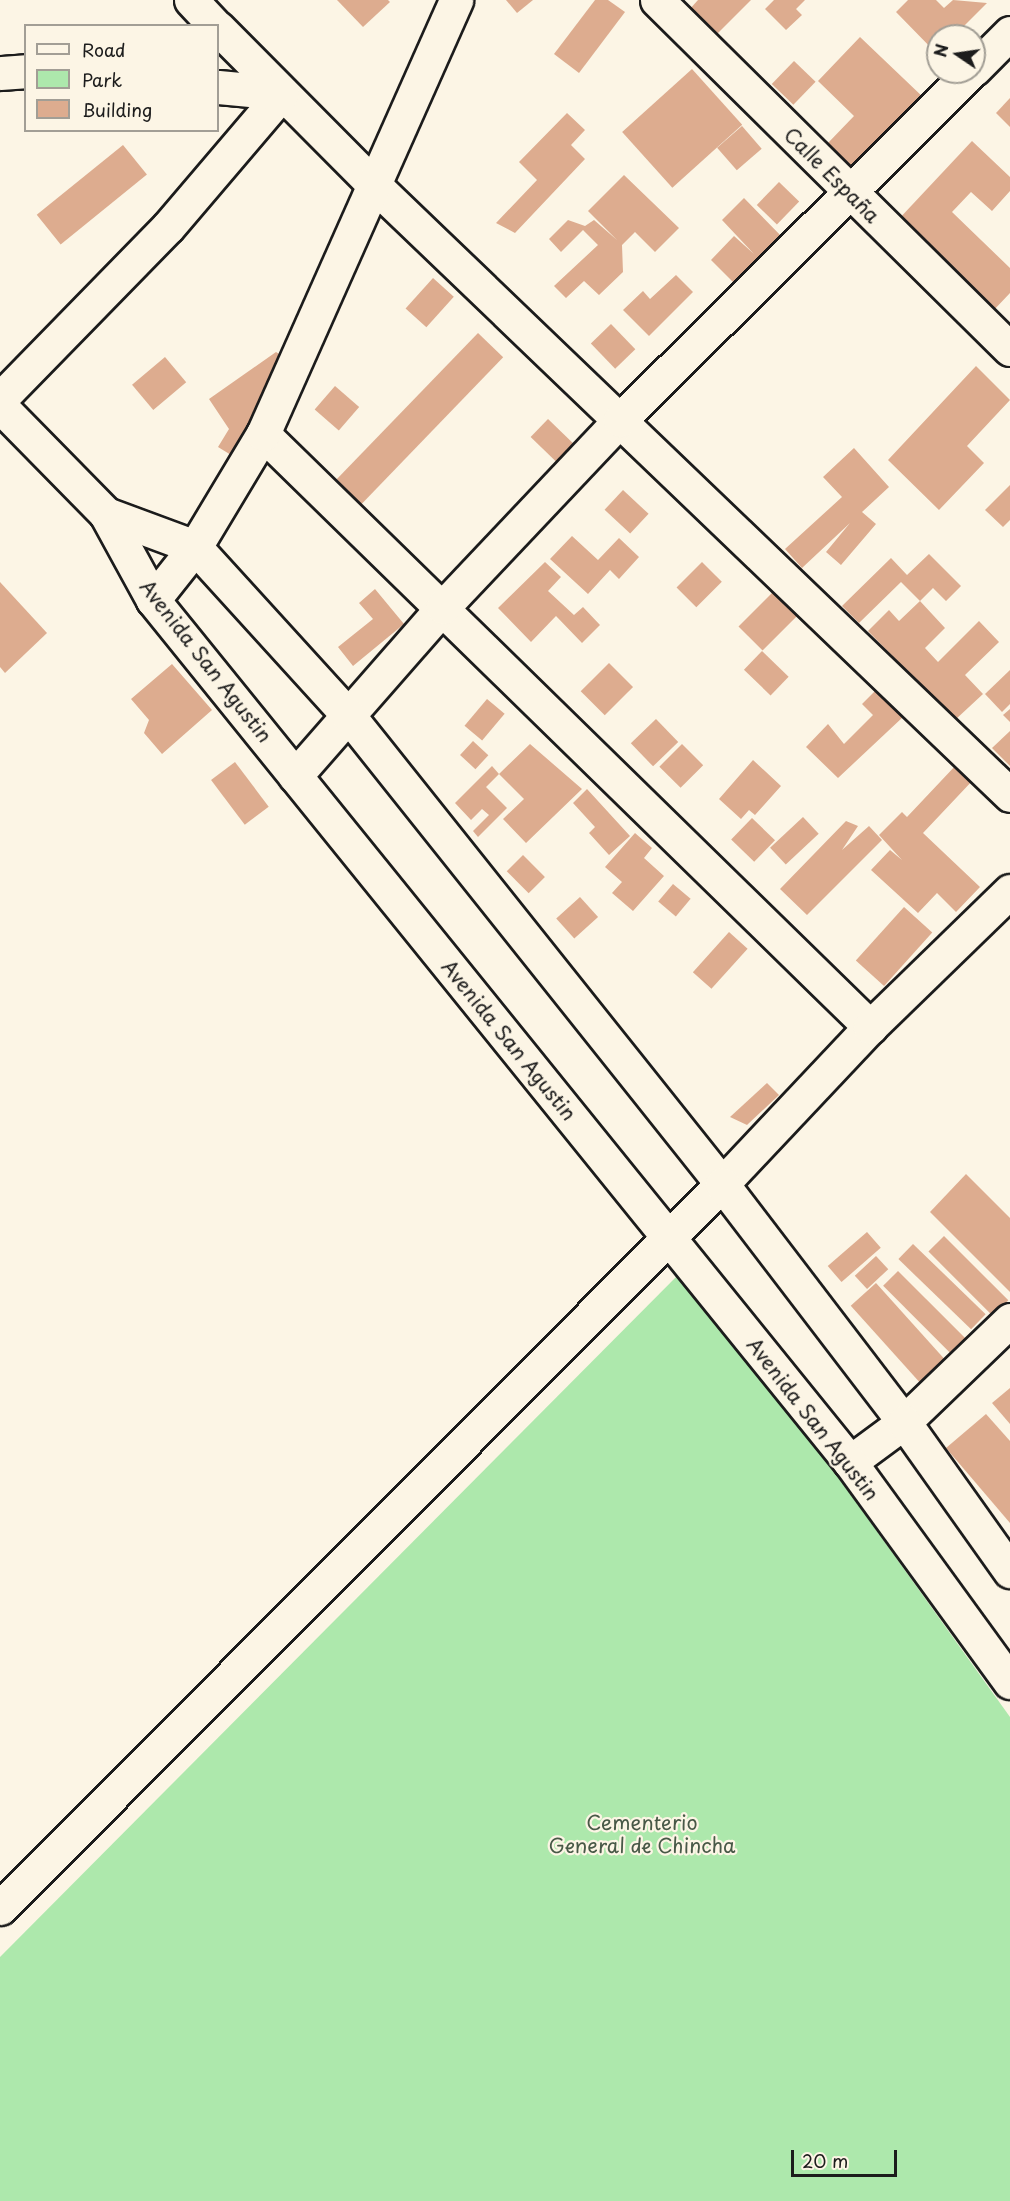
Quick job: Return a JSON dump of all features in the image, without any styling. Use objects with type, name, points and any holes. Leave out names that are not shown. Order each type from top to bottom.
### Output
[{"type":"street","points":[[191,0],[213,24]]},
{"type":"street","points":[[153,600],[195,547],[263,434],[372,183],[456,0]]},
{"type":"street","name":"Calle España","points":[[657,0],[851,195],[1010,349]]},
{"type":"street","points":[[219,30],[372,183],[1010,795]]},
{"type":"street","points":[[986,58],[1010,33]]},
{"type":"street","points":[[0,74],[24,71]]},
{"type":"street","points":[[295,776],[443,607],[620,420],[851,195],[960,84]]},
{"type":"street","points":[[219,87],[282,93]]},
{"type":"street","points":[[0,399],[168,227],[282,93]]},
{"type":"street","name":"Avenida San Agustin","points":[[0,406],[106,514],[153,600],[850,1462],[1010,1682]]},
{"type":"street","points":[[263,434],[443,607],[870,1027]]},
{"type":"street","points":[[106,514],[195,547],[348,715],[722,1184],[904,1422],[1010,1571]]},
{"type":"street","points":[[0,1908],[722,1184],[870,1027],[1010,891]]},
{"type":"street","points":[[850,1462],[904,1422],[1010,1320]]},
{"type":"green space","name":"Cementerio General de Chincha","points":[[687,1266],[1010,1717],[1010,2201],[0,2201],[0,1957]]},
{"type":"building","points":[[337,0],[388,0],[390,2],[363,27]]},
{"type":"building","points":[[506,0],[533,0],[517,13]]},
{"type":"building","points":[[595,0],[608,0],[625,12],[579,73],[554,54]]},
{"type":"building","points":[[698,0],[751,0],[715,36],[689,10]]},
{"type":"building","points":[[774,0],[805,0],[796,9],[802,15],[786,30],[765,9]]},
{"type":"building","points":[[908,0],[936,0],[944,8],[953,0],[987,3],[966,24],[926,24],[926,43],[896,12]]},
{"type":"building","points":[[860,37],[925,99],[854,171],[827,144],[854,116],[818,81]]},
{"type":"building","points":[[794,61],[816,82],[793,105],[772,84]]},
{"type":"building","points":[[692,69],[742,125],[672,188],[622,132]]},
{"type":"building","points":[[1010,98],[1010,127],[996,113]]},
{"type":"building","points":[[567,113],[585,130],[571,145],[585,159],[515,233],[496,223],[537,180],[519,162]]},
{"type":"building","points":[[742,126],[762,149],[737,170],[717,148]]},
{"type":"building","points":[[972,141],[1010,177],[1010,191],[992,211],[971,192],[952,212],[1010,268],[1010,293],[992,312],[897,221]]},
{"type":"building","points":[[123,145],[147,175],[61,244],[37,215]]},
{"type":"building","points":[[624,175],[679,228],[655,252],[635,232],[622,245],[623,272],[599,295],[584,281],[566,298],[554,286],[598,245],[583,230],[561,252],[549,239],[568,220],[585,226],[594,220],[617,240],[588,211]]},
{"type":"building","points":[[779,182],[799,201],[777,224],[757,205]]},
{"type":"building","points":[[744,198],[784,239],[737,286],[711,260],[734,236],[754,254],[722,220]]},
{"type":"building","points":[[676,275],[693,292],[649,336],[623,310],[643,291],[650,299]]},
{"type":"building","points":[[433,278],[454,297],[426,327],[406,308]]},
{"type":"building","points":[[611,324],[635,349],[615,369],[591,343]]},
{"type":"building","points":[[478,333],[503,357],[358,508],[333,483]]},
{"type":"building","points":[[276,352],[294,363],[236,458],[218,447],[229,429],[209,399]]},
{"type":"building","points":[[165,357],[186,382],[153,410],[132,385]]},
{"type":"building","points":[[976,366],[1010,400],[967,446],[984,463],[939,510],[888,460]]},
{"type":"building","points":[[335,386],[359,407],[339,430],[315,409]]},
{"type":"building","points":[[548,419],[575,445],[557,463],[531,437]]},
{"type":"building","points":[[854,448],[889,487],[862,512],[876,524],[841,565],[826,552],[850,523],[802,568],[785,549],[842,497],[823,477]]},
{"type":"building","points":[[1010,485],[1010,520],[1003,527],[985,510]]},
{"type":"building","points":[[623,490],[649,514],[630,534],[605,510]]},
{"type":"building","points":[[572,536],[598,560],[619,538],[639,557],[619,579],[610,570],[588,594],[550,559]]},
{"type":"building","points":[[929,554],[961,586],[946,601],[933,588],[920,601],[901,582],[859,623],[842,606],[891,558],[907,575]]},
{"type":"building","points":[[545,562],[561,577],[548,591],[574,615],[583,607],[600,625],[582,643],[556,616],[531,642],[498,608]]},
{"type":"building","points":[[702,562],[722,582],[696,607],[677,587]]},
{"type":"building","points":[[0,582],[47,633],[5,673],[0,667]]},
{"type":"building","points":[[375,589],[404,624],[353,666],[338,647],[373,619],[359,603]]},
{"type":"building","points":[[776,589],[800,613],[763,651],[739,626]]},
{"type":"building","points":[[920,601],[945,628],[925,648],[938,662],[979,621],[999,642],[965,675],[983,694],[955,720],[868,631],[889,610],[899,621]]},
{"type":"building","points":[[762,651],[789,677],[771,695],[744,670]]},
{"type":"building","points":[[609,663],[633,687],[605,715],[581,691]]},
{"type":"building","points":[[172,664],[212,710],[162,754],[144,733],[149,720],[131,699]]},
{"type":"building","points":[[1010,670],[1010,704],[1002,712],[985,694]]},
{"type":"building","points":[[876,690],[903,717],[838,778],[806,747],[828,724],[844,744],[873,715],[862,704]]},
{"type":"building","points":[[487,699],[505,714],[482,741],[465,726]]},
{"type":"building","points":[[1010,709],[1010,722],[1003,715]]},
{"type":"building","points":[[656,719],[678,742],[653,766],[631,743]]},
{"type":"building","points":[[1010,731],[1010,766],[992,748]]},
{"type":"building","points":[[473,741],[488,755],[475,769],[460,755]]},
{"type":"building","points":[[530,744],[582,789],[526,843],[503,819],[524,799],[499,774]]},
{"type":"building","points":[[682,744],[703,765],[681,788],[659,767]]},
{"type":"building","points":[[753,760],[781,786],[755,815],[749,810],[741,819],[719,799]]},
{"type":"building","points":[[235,762],[269,807],[245,825],[211,780]]},
{"type":"building","points":[[957,764],[974,779],[923,833],[980,887],[956,912],[937,893],[918,913],[871,870],[890,850],[902,860],[879,835],[902,812],[907,817]]},
{"type":"building","points":[[492,766],[499,774],[486,787],[507,808],[478,837],[473,831],[489,815],[482,809],[471,820],[455,803]]},
{"type":"building","points":[[587,789],[630,836],[609,855],[589,833],[595,827],[573,803]]},
{"type":"building","points":[[803,817],[819,834],[786,865],[770,848]]},
{"type":"building","points":[[752,818],[775,840],[754,862],[731,840]]},
{"type":"building","points":[[846,821],[858,826],[842,850],[869,826],[882,840],[807,915],[780,889]]},
{"type":"building","points":[[635,833],[652,848],[644,858],[664,876],[633,911],[612,893],[622,882],[605,867]]},
{"type":"building","points":[[523,855],[545,877],[529,893],[507,871]]},
{"type":"building","points":[[673,884],[691,899],[676,916],[658,902]]},
{"type":"building","points":[[580,897],[598,917],[574,938],[556,918]]},
{"type":"building","points":[[904,907],[932,932],[884,986],[856,961]]},
{"type":"building","points":[[729,932],[748,949],[711,989],[693,972]]},
{"type":"building","points":[[767,1083],[779,1095],[747,1125],[730,1117]]},
{"type":"building","points":[[966,1174],[1010,1218],[1010,1292],[930,1212]]},
{"type":"building","points":[[867,1232],[881,1248],[842,1282],[828,1266]]},
{"type":"building","points":[[944,1236],[1008,1300],[993,1316],[928,1252]]},
{"type":"building","points":[[913,1244],[986,1314],[971,1329],[898,1259]]},
{"type":"building","points":[[876,1256],[888,1269],[867,1289],[855,1276]]},
{"type":"building","points":[[898,1271],[967,1340],[952,1354],[883,1286]]},
{"type":"building","points":[[876,1283],[954,1369],[928,1392],[851,1306]]},
{"type":"building","points":[[1010,1388],[1010,1424],[992,1403]]},
{"type":"building","points":[[986,1414],[1010,1441],[1010,1523],[946,1448]]}]
